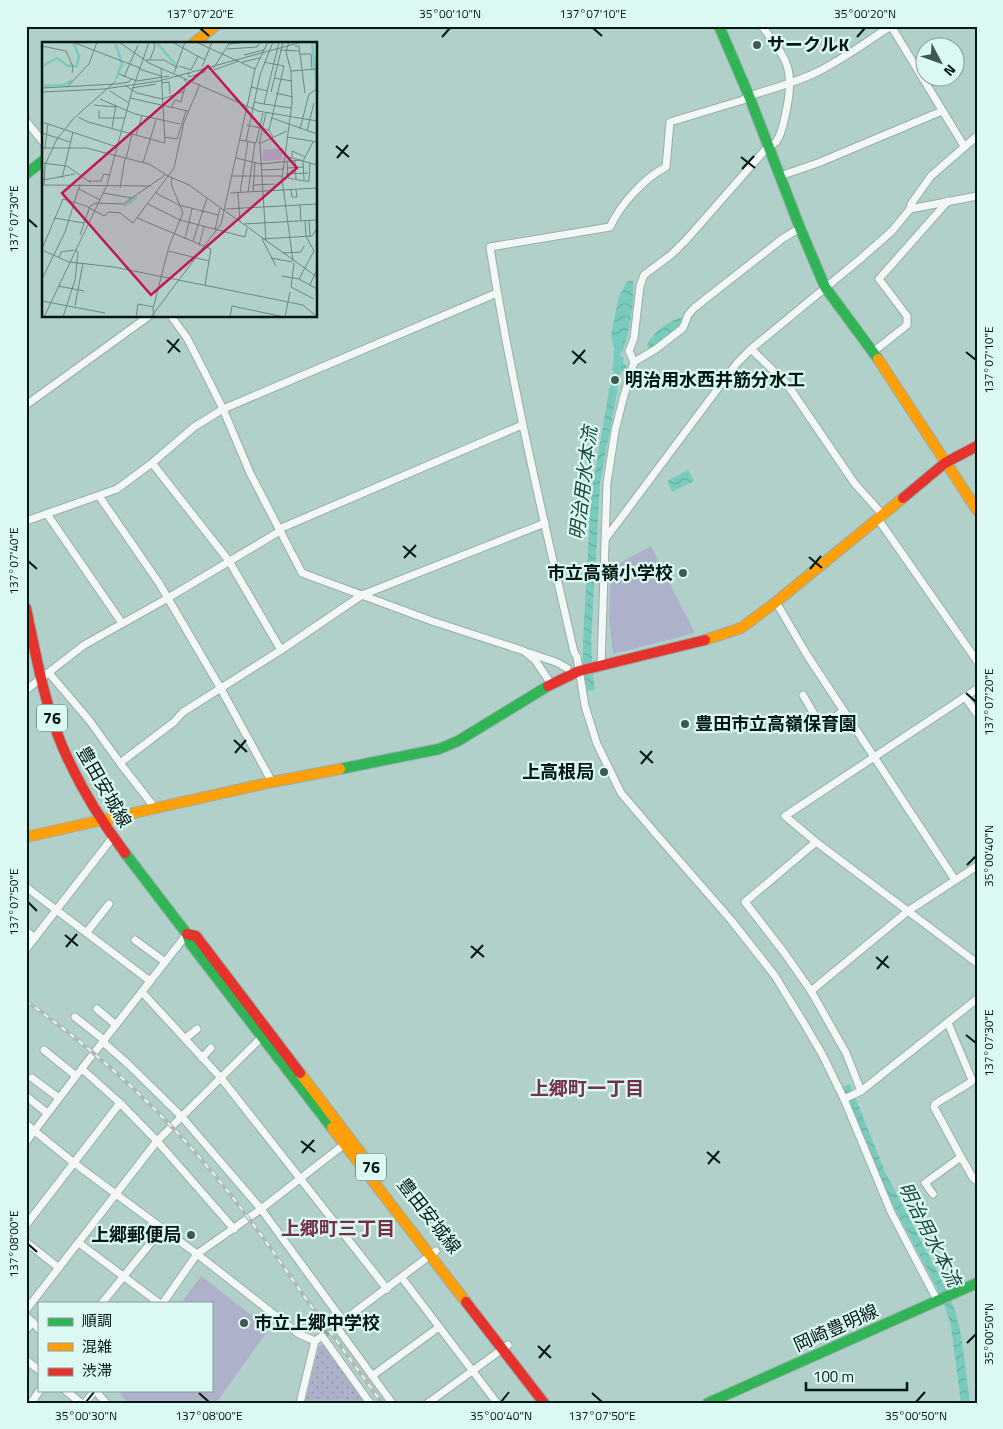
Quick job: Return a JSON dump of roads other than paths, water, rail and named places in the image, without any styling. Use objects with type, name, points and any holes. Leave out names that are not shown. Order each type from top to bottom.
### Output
[{"type":"street","points":[[195,42],[215,26]]},
{"type":"street","points":[[719,26],[825,287],[873,352],[977,510]]},
{"type":"street","points":[[762,26],[782,54],[788,68],[790,83],[782,132],[776,142],[765,150],[687,239],[672,254],[644,275],[640,286],[634,338],[630,351],[634,362],[622,399],[607,484],[606,539],[585,706],[597,744],[621,793],[731,920],[775,976],[822,1054],[845,1099],[891,1212],[939,1300]]},
{"type":"street","points":[[589,669],[574,652],[522,425],[490,247],[610,227],[616,215],[630,197],[658,171],[666,167],[670,122],[743,100],[749,96],[814,73],[835,62],[891,26],[964,146]]},
{"type":"street","points":[[780,176],[818,163],[942,111]]},
{"type":"street","points":[[26,121],[42,141]]},
{"type":"street","points":[[606,539],[737,363],[750,349],[892,231],[910,210],[911,204],[931,176],[977,136]]},
{"type":"street","points":[[26,174],[42,162]]},
{"type":"street","points":[[910,210],[977,196]]},
{"type":"street","points":[[873,352],[907,325],[907,316],[878,279],[948,202]]},
{"type":"street","points":[[634,362],[656,349],[683,328],[694,308],[800,228]]},
{"type":"street","points":[[26,521],[118,489],[194,427],[223,409],[497,293]]},
{"type":"street","points":[[26,405],[147,318]]},
{"type":"street","points":[[172,318],[187,338],[223,409],[250,473],[302,573],[432,621],[556,662],[567,668]]},
{"type":"street","points":[[750,349],[786,384],[880,517],[977,661]]},
{"type":"street","points":[[26,690],[84,645],[168,598],[279,530],[522,425]]},
{"type":"street","points":[[26,837],[272,782],[430,752],[458,742],[551,684],[589,669],[707,640],[741,628],[776,602],[945,463],[977,446]]},
{"type":"street","points":[[152,463],[229,561],[281,650]]},
{"type":"street","points":[[99,496],[168,598],[272,782]]},
{"type":"street","points":[[47,514],[122,623]]},
{"type":"street","points":[[120,764],[174,722],[183,712],[281,650],[362,595],[544,524]]},
{"type":"street","points":[[776,602],[808,656],[955,880]]},
{"type":"street","name":"豊田安城線","points":[[26,608],[45,676],[58,737],[73,768],[113,837],[188,934],[196,936],[265,1035],[505,1347],[552,1403]]},
{"type":"street","points":[[524,651],[535,660],[551,684]]},
{"type":"street","points":[[45,676],[89,720],[154,808]]},
{"type":"street","points":[[977,689],[785,816],[816,842],[977,963]]},
{"type":"street","points":[[803,695],[822,726],[844,711]]},
{"type":"street","points":[[965,697],[977,714]]},
{"type":"street","points":[[26,948],[113,837]]},
{"type":"street","points":[[816,842],[744,902],[783,951],[811,991],[846,1053],[858,1092]]},
{"type":"street","points":[[811,991],[908,911],[977,866]]},
{"type":"street","points":[[26,886],[150,981]]},
{"type":"street","points":[[87,932],[109,904]]},
{"type":"street","points":[[26,931],[35,938]]},
{"type":"street","points":[[26,1142],[188,934]]},
{"type":"street","points":[[135,940],[165,962]]},
{"type":"street","points":[[142,992],[221,1078],[387,1288]]},
{"type":"street","points":[[845,1099],[858,1092],[977,999]]},
{"type":"street","points":[[97,1009],[116,1025]]},
{"type":"street","points":[[75,1017],[104,1041],[182,1116],[260,1209],[343,1321]]},
{"type":"street","points":[[948,1023],[972,1080],[934,1107],[961,1157],[976,1177]]},
{"type":"street","points":[[185,1039],[196,1029]]},
{"type":"street","points":[[26,1310],[157,1141],[265,1035]]},
{"type":"street","points":[[202,1058],[211,1048]]},
{"type":"street","points":[[44,1050],[76,1076]]},
{"type":"street","points":[[82,1069],[120,1103],[157,1141],[234,1228]]},
{"type":"street","points":[[32,1078],[59,1098]]},
{"type":"street","points":[[26,1096],[47,1113]]},
{"type":"street","points":[[26,1225],[120,1103]]},
{"type":"street","points":[[26,1124],[74,1163],[197,1254],[299,1334],[315,1341]]},
{"type":"street","points":[[164,1302],[197,1254],[301,1179],[347,1142]]},
{"type":"street","points":[[933,1194],[925,1183],[961,1157]]},
{"type":"street","points":[[103,1302],[162,1229]]},
{"type":"street","points":[[26,1242],[59,1268]]},
{"type":"street","points":[[79,1243],[158,1302]]},
{"type":"street","points":[[392,1403],[336,1326],[433,1254]]},
{"type":"street","points":[[402,1278],[497,1403]]},
{"type":"street","name":"岡崎豊明線","points":[[708,1403],[977,1283]]},
{"type":"street","points":[[26,1316],[38,1328]]},
{"type":"street","points":[[26,1330],[33,1322]]},
{"type":"street","points":[[372,1376],[439,1327]]},
{"type":"street","points":[[300,1403],[315,1341],[322,1336],[370,1403]]},
{"type":"street","points":[[428,1403],[505,1347]]},
{"type":"street","name":"豊田安城線","points":[[505,1347],[544,1403]]},
{"type":"street","points":[[26,1360],[38,1369]]},
{"type":"street","points":[[31,1403],[39,1392]]},
{"type":"street","points":[[67,1392],[81,1403]]},
{"type":"street","points":[[85,1403],[93,1392]]},
{"type":"street","points":[[97,1392],[106,1403]]},
{"type":"water","points":[[627,281],[633,281],[633,300],[629,327],[622,353],[615,352],[611,336],[618,299]]},
{"type":"water","points":[[681,318],[683,320],[673,333],[664,341],[649,348],[647,345],[649,341],[661,328]]},
{"type":"water","points":[[615,356],[624,357],[623,362],[627,367],[622,372],[612,370]]},
{"type":"water","points":[[608,388],[619,390],[600,483],[591,641],[595,690],[587,691],[583,668],[583,641],[591,495]]},
{"type":"water","points":[[688,470],[694,481],[672,492],[667,481]]},
{"type":"water","points":[[850,1084],[885,1172],[954,1307],[961,1334],[970,1403],[961,1403],[951,1326],[945,1307],[936,1286],[876,1173],[842,1087]]},
{"type":"waterway","name":"明治用水本流","points":[[612,397],[617,371],[619,343]]},
{"type":"tunnel","points":[[322,1336],[336,1326]]},
{"type":"railway","points":[[26,1001],[77,1039],[125,1080],[191,1148],[248,1217],[382,1403]]},
{"type":"place","name":"サークルK","points":[[757,45]]},
{"type":"place","name":"明治用水西井筋分水工","points":[[615,380]]},
{"type":"place","name":"市立高嶺小学校","points":[[683,573]]},
{"type":"place","name":"豊田市立高嶺保育園","points":[[685,724]]},
{"type":"place","name":"上高根局","points":[[604,772]]},
{"type":"place","name":"上郷郵便局","points":[[191,1235]]},
{"type":"place","name":"市立上郷中学校","points":[[244,1323]]},
{"type":"district","name":"上郷町一丁目","points":[[587,1088]]},
{"type":"district","name":"上郷町三丁目","points":[[338,1228]]}]
